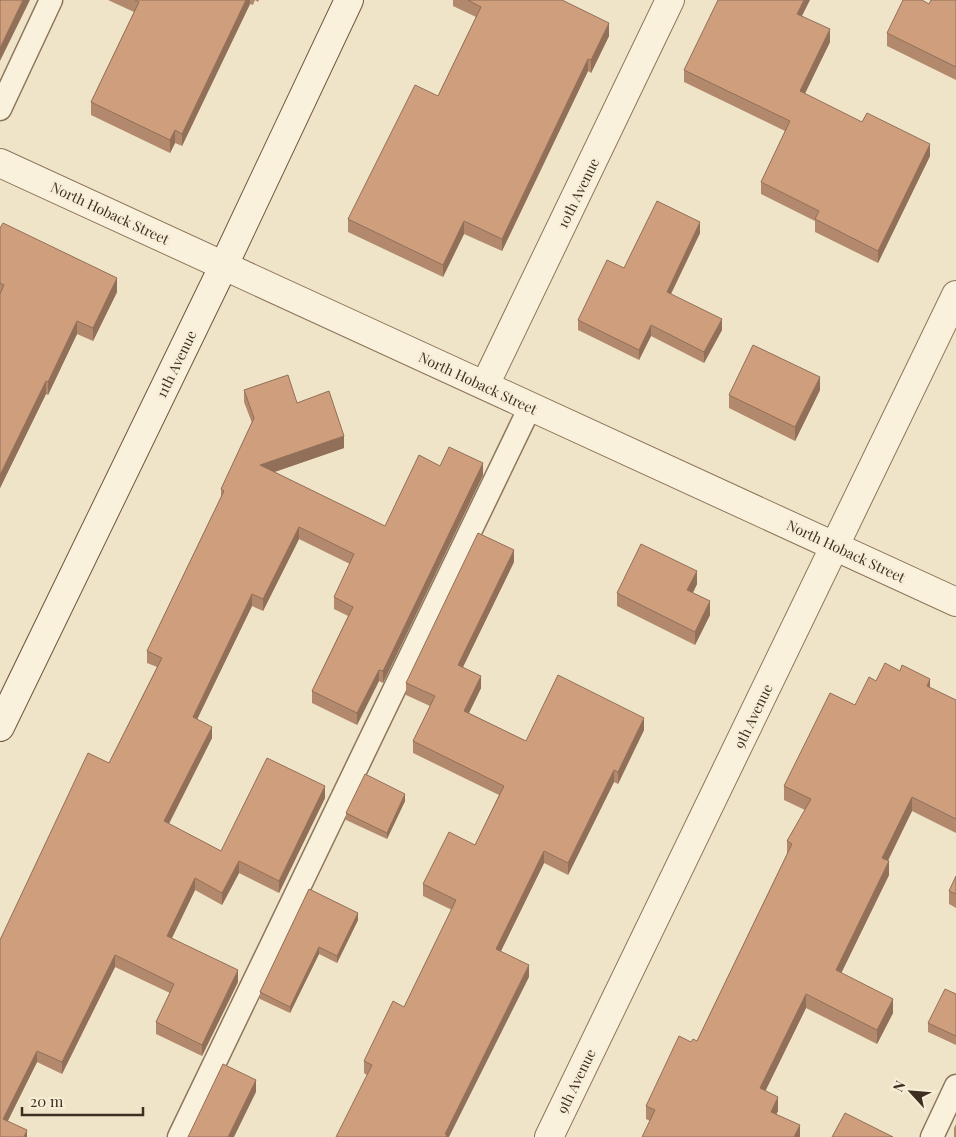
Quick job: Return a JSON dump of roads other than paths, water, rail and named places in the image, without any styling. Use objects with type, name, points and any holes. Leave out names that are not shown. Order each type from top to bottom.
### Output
[{"type":"street","name":"11th Avenue","points":[[0,727],[224,265],[349,0]]},
{"type":"street","name":"10th Avenue","points":[[486,385],[670,0]]},
{"type":"street","name":"North Hoback Street","points":[[0,163],[956,602]]},
{"type":"street","name":"9th Avenue","points":[[549,1137],[956,295]]},
{"type":"lane","points":[[0,109],[52,0]]},
{"type":"lane","points":[[179,1137],[530,407]]},
{"type":"lane","points":[[932,1137],[956,1086]]}]
